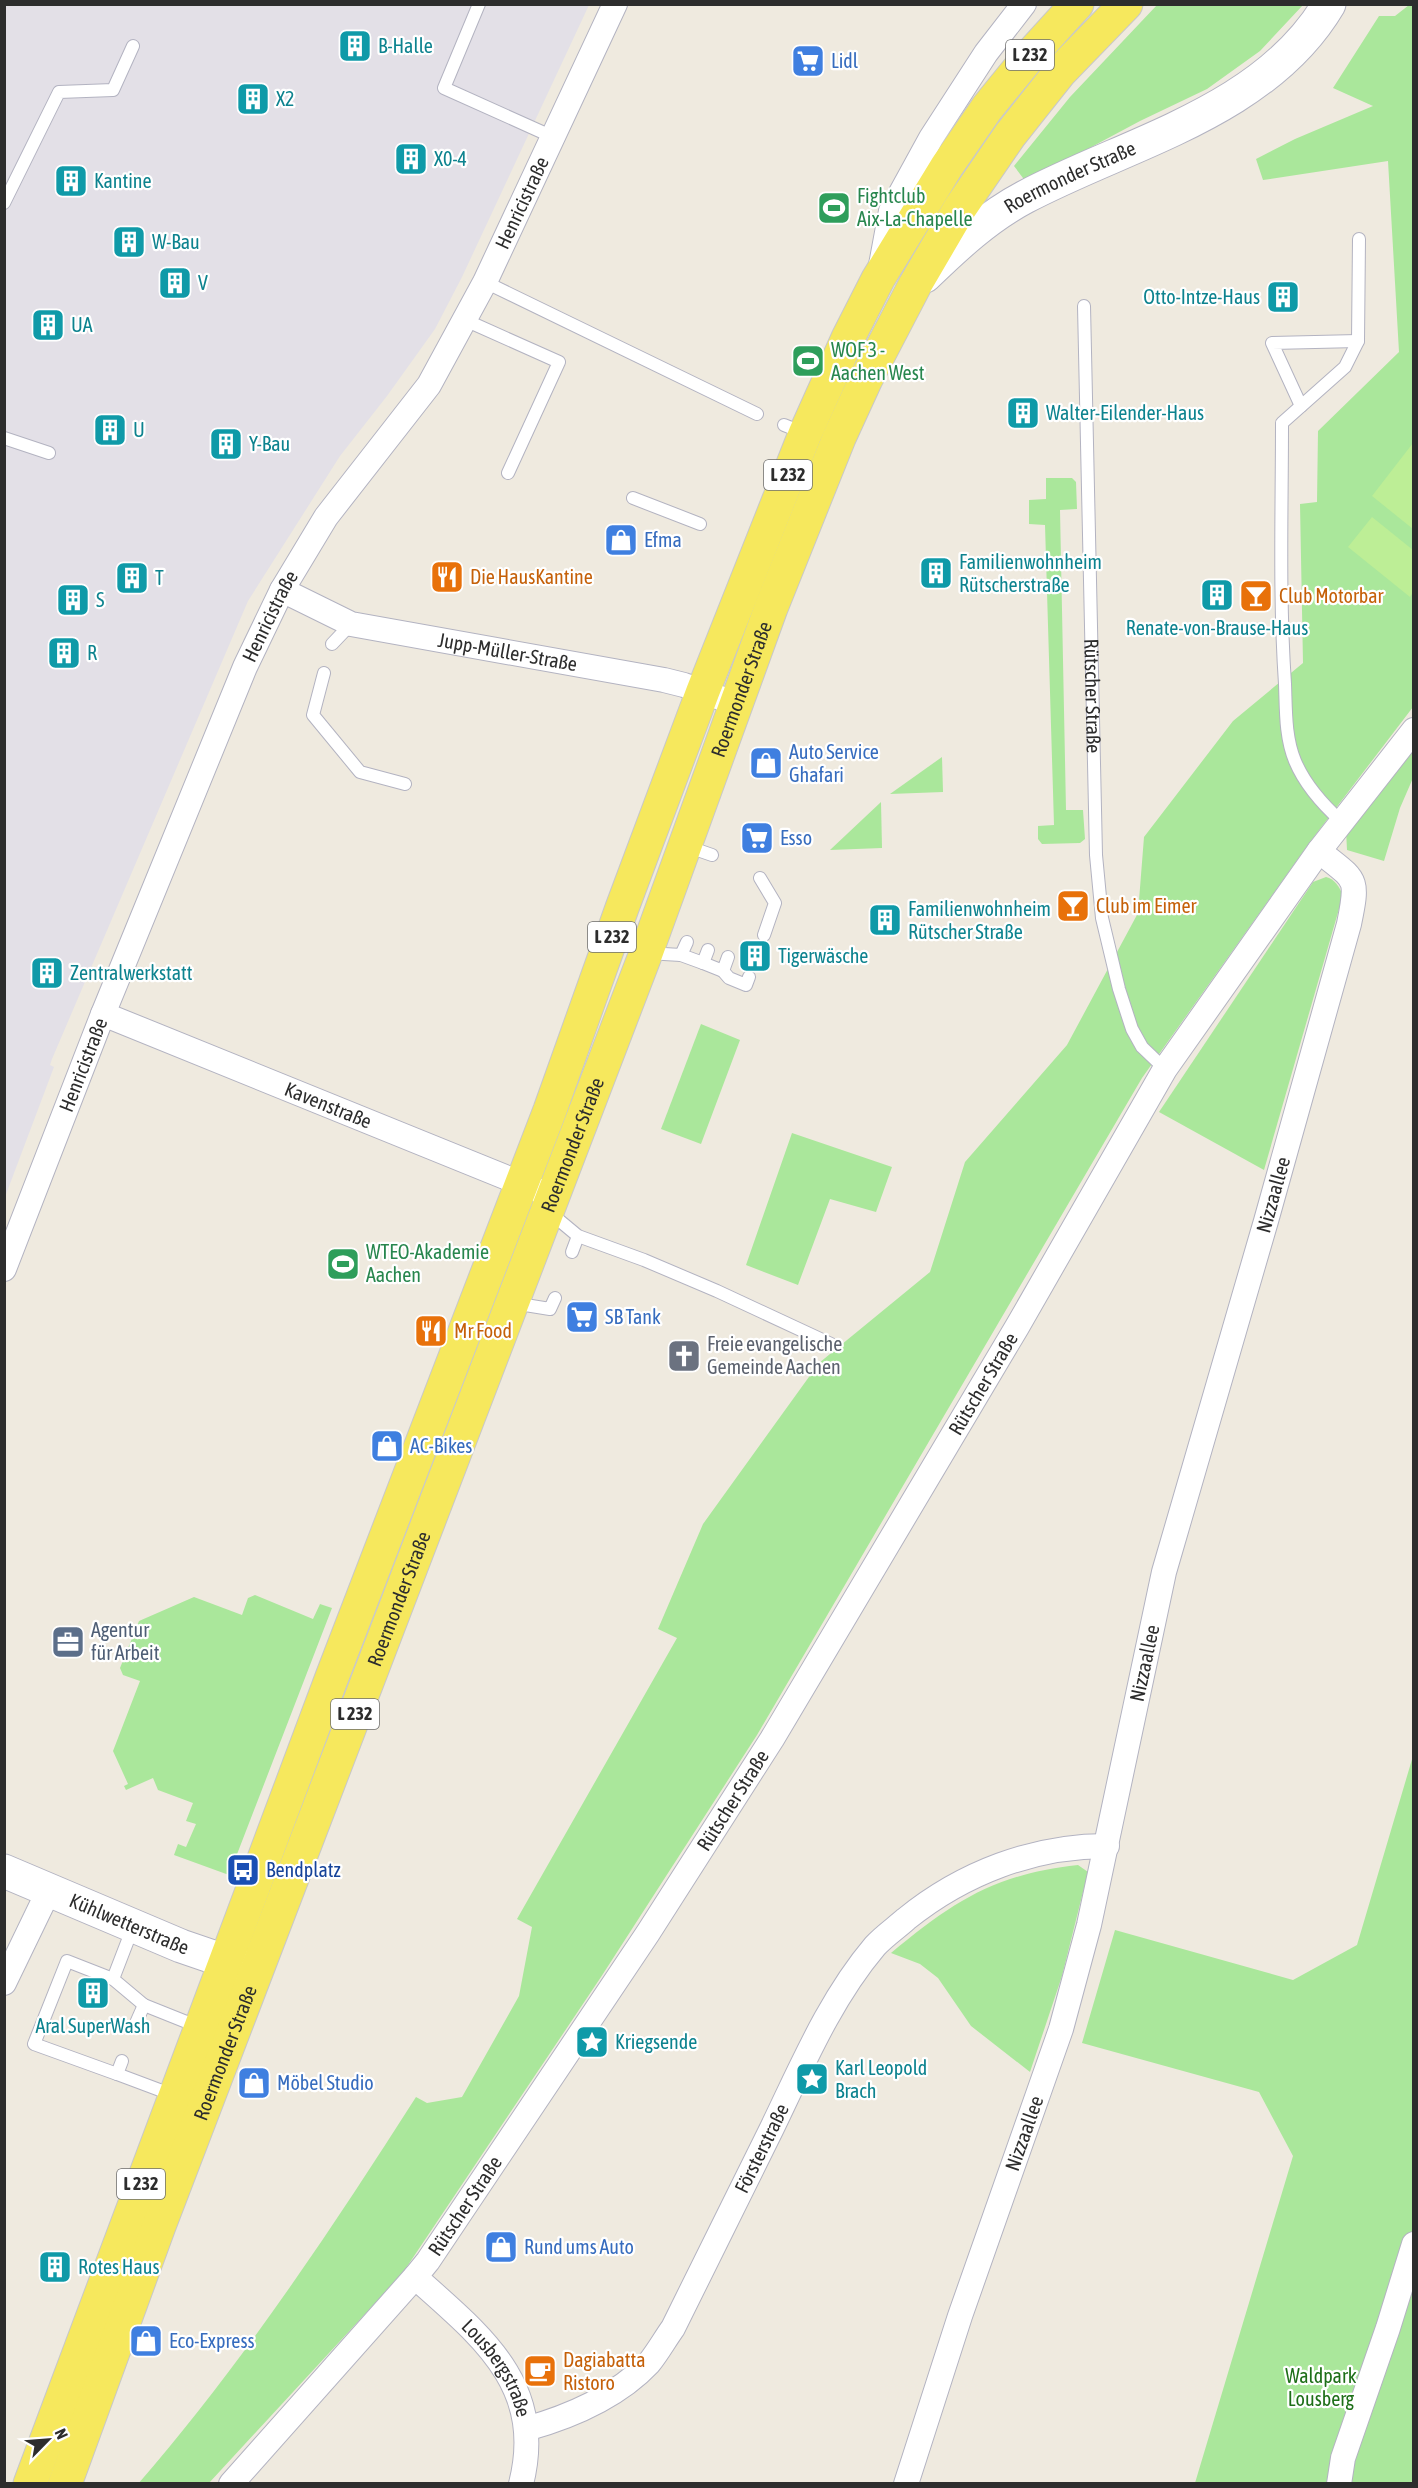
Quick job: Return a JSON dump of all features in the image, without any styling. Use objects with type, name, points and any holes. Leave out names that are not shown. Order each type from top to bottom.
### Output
[{"type":"main road","name":"Roermonder Straße","points":[[30,2484],[200,2027],[522,1183],[703,691],[795,429],[848,338],[878,279],[947,166],[987,108],[1027,58],[1077,4]]},
{"type":"main road","name":"L 232","points":[[915,285],[960,208],[1010,135],[1060,72],[1126,4]]},
{"type":"main road","name":"Roermonder Straße","points":[[65,2484],[155,2237],[645,953],[699,850],[737,704],[752,659],[807,514],[867,379],[915,285],[971,234],[1025,198],[1196,118],[1246,89],[1289,54],[1309,33],[1329,4]]},
{"type":"main road","name":"Kühlwetterstraße","points":[[4,1870],[134,1926],[256,1972]]},
{"type":"street","name":"Henricistraße","points":[[4,1269],[103,1014],[245,667],[282,590],[326,517],[429,385],[484,282],[615,4]]},
{"type":"street","name":"Roermonder Straße","points":[[878,279],[891,211],[931,138],[986,53],[1024,4]]},
{"type":"street","name":"Jupp-Müller-Straße","points":[[282,590],[351,624],[664,680],[737,704]]},
{"type":"street","name":"Rütscher Straße","points":[[231,2484],[415,2277],[635,1952],[772,1740],[1017,1327],[1165,1069],[1319,851],[1413,730]]},
{"type":"street","name":"Nizzaallee","points":[[906,2484],[960,2316],[1061,2029],[1089,1925],[1107,1846],[1127,1736],[1164,1572],[1270,1210],[1350,924],[1355,886],[1349,876],[1319,851]]},
{"type":"street","name":"Kavenstraße","points":[[103,1014],[522,1183],[550,1203]]},
{"type":"street","name":"Försterstraße","points":[[526,2428],[551,2422],[586,2406],[621,2386],[649,2362],[673,2328],[831,2010],[876,1945],[923,1905],[980,1872],[1005,1862],[1054,1850],[1083,1846],[1107,1846]]},
{"type":"street","points":[[4,1983],[49,1890]]},
{"type":"street","points":[[1339,2484],[1343,2458],[1388,2328],[1413,2244]]},
{"type":"street","name":"Lousbergstraße","points":[[415,2277],[481,2336],[511,2379],[526,2428],[527,2461],[521,2484]]},
{"type":"lane","points":[[479,4],[444,88],[552,137]]},
{"type":"lane","points":[[4,203],[59,92],[113,90],[133,46]]},
{"type":"lane","points":[[1342,822],[1322,804],[1307,784],[1294,759],[1288,730],[1283,652],[1282,423],[1345,367],[1358,341],[1359,239]]},
{"type":"lane","points":[[484,282],[757,414]]},
{"type":"lane","name":"Rütscher Straße","points":[[1084,306],[1096,855],[1102,918],[1110,959],[1132,1029],[1142,1047],[1165,1069]]},
{"type":"lane","points":[[465,320],[559,362],[508,473]]},
{"type":"lane","points":[[1301,406],[1272,343],[1358,341]]},
{"type":"lane","points":[[4,438],[49,453]]},
{"type":"lane","points":[[633,498],[700,524]]},
{"type":"lane","points":[[332,644],[351,624]]},
{"type":"lane","points":[[324,673],[313,715],[360,772],[405,784]]},
{"type":"lane","points":[[757,879],[775,903],[764,935]]},
{"type":"lane","points":[[681,955],[687,942]]},
{"type":"lane","points":[[703,963],[708,950]]},
{"type":"lane","points":[[645,953],[681,955],[723,971],[729,978],[746,985],[748,977]]},
{"type":"lane","points":[[723,971],[728,957]]},
{"type":"lane","points":[[550,1203],[578,1236],[644,1260],[717,1291],[831,1344]]},
{"type":"lane","points":[[572,1252],[578,1236]]},
{"type":"lane","points":[[512,1303],[550,1309],[555,1298]]},
{"type":"lane","points":[[112,1979],[134,1926]]},
{"type":"lane","points":[[174,2096],[34,2044],[67,1961],[112,1979],[144,2005],[200,2027]]},
{"type":"lane","points":[[136,2023],[144,2005]]},
{"type":"lane","points":[[117,2074],[122,2061]]},
{"type":"shaded area","points":[[5,5],[589,5],[462,277],[435,329],[340,456],[248,601],[52,1059],[50,1065],[54,1067],[5,1197]]},
{"type":"green space","points":[[1157,5],[1303,5],[1260,51],[1207,89],[1140,121],[1026,182],[1014,166],[1070,97]]},
{"type":"green space","points":[[1409,5],[1413,5],[1413,707],[1310,842],[1142,1078],[757,1735],[601,1977],[402,2274],[209,2483],[138,2484],[249,2344],[351,2197],[416,2097],[427,2103],[462,2097],[519,1996],[532,1927],[517,1919],[677,1638],[658,1629],[703,1524],[819,1363],[930,1272],[965,1162],[1067,1045],[1138,913],[1144,837],[1233,721],[1303,663],[1300,504],[1317,502],[1318,431],[1399,352],[1388,161],[1263,180],[1256,159],[1295,139],[1373,106],[1333,88],[1379,16],[1395,16]]},
{"type":"green space","points":[[1413,443],[1413,529],[1372,496]]},
{"type":"green space","points":[[1046,478],[1072,478],[1076,482],[1077,509],[1060,510],[1066,810],[1083,810],[1085,839],[1080,843],[1042,844],[1038,839],[1038,826],[1054,825],[1045,525],[1029,524],[1029,500],[1046,499]]},
{"type":"green space","points":[[1372,517],[1413,550],[1413,592],[1410,597],[1348,547]]},
{"type":"green space","points":[[1413,744],[1413,778],[1400,808],[1384,861],[1347,850],[1346,830]]},
{"type":"green space","points":[[942,757],[943,792],[890,794]]},
{"type":"green space","points":[[881,802],[882,848],[830,850]]},
{"type":"green space","points":[[1326,877],[1334,881],[1343,895],[1264,1170],[1159,1112],[1313,882]]},
{"type":"green space","points":[[701,1024],[740,1040],[701,1144],[661,1129]]},
{"type":"green space","points":[[792,1133],[892,1167],[876,1212],[830,1199],[798,1285],[746,1265]]},
{"type":"green space","points":[[255,1595],[313,1619],[320,1604],[332,1608],[229,1875],[174,1855],[178,1844],[186,1847],[196,1824],[186,1821],[193,1803],[158,1790],[153,1778],[126,1790],[124,1786],[128,1784],[113,1751],[140,1681],[123,1675],[120,1668],[139,1621],[194,1597],[242,1615],[248,1598]]},
{"type":"green space","name":"Waldpark Lousberg","points":[[1413,1756],[1413,2483],[1195,2483],[1293,2156],[1259,2092],[1082,2043],[1115,1930],[1293,1980],[1357,1945]]},
{"type":"green space","points":[[1078,1865],[1088,1872],[1062,1976],[1030,2072],[971,2026],[938,1978],[920,1964],[891,1953],[935,1919],[977,1893],[1023,1875]]},
{"type":"place","name":"B-Halle","points":[[355,46]]},
{"type":"place","name":"Lidl","points":[[808,61]]},
{"type":"place","name":"X2","points":[[253,99]]},
{"type":"place","name":"X0-4","points":[[411,159]]},
{"type":"place","name":"Kantine","points":[[71,181]]},
{"type":"place","name":"Fightclub Aix-La-Chapelle","points":[[834,208]]},
{"type":"place","name":"W-Bau","points":[[129,242]]},
{"type":"place","name":"V","points":[[175,283]]},
{"type":"place","name":"Otto-Intze-Haus","points":[[1283,297]]},
{"type":"place","name":"UA","points":[[48,325]]},
{"type":"place","name":"WOF 3 - Aachen West","points":[[808,361]]},
{"type":"place","name":"Walter-Eilender-Haus","points":[[1023,413]]},
{"type":"place","name":"U","points":[[110,430]]},
{"type":"place","name":"Y-Bau","points":[[226,444]]},
{"type":"place","name":"Efma","points":[[621,540]]},
{"type":"place","name":"Familienwohnheim Rütscherstraße","points":[[936,573]]},
{"type":"place","name":"Die HausKantine","points":[[447,577]]},
{"type":"place","name":"T","points":[[132,578]]},
{"type":"place","name":"Renate-von-Brause-Haus","points":[[1217,595]]},
{"type":"place","name":"Club Motorbar","points":[[1256,596]]},
{"type":"place","name":"S","points":[[73,600]]},
{"type":"place","name":"R","points":[[64,653]]},
{"type":"place","name":"Auto Service Ghafari","points":[[766,763]]},
{"type":"place","name":"Esso","points":[[757,838]]},
{"type":"place","name":"Club im Eimer","points":[[1073,906]]},
{"type":"place","name":"Familienwohnheim Rütscher Straße","points":[[885,920]]},
{"type":"place","name":"Tigerwäsche","points":[[755,956]]},
{"type":"place","name":"Zentralwerkstatt","points":[[47,973]]},
{"type":"place","name":"WTEO-Akademie Aachen","points":[[343,1264]]},
{"type":"place","name":"SB Tank","points":[[582,1317]]},
{"type":"place","name":"Mr Food","points":[[431,1331]]},
{"type":"place","name":"Freie evangelische Gemeinde Aachen","points":[[684,1356]]},
{"type":"place","name":"AC-Bikes","points":[[387,1446]]},
{"type":"place","name":"Agentur für Arbeit","points":[[68,1642]]},
{"type":"place","name":"Bendplatz","points":[[243,1870]]},
{"type":"place","name":"Aral SuperWash","points":[[93,1993]]},
{"type":"place","name":"Kriegsende","points":[[592,2042]]},
{"type":"place","name":"Karl Leopold Brach","points":[[812,2079]]},
{"type":"place","name":"Möbel Studio","points":[[254,2083]]},
{"type":"place","name":"Rund ums Auto","points":[[501,2247]]},
{"type":"place","name":"Rotes Haus","points":[[55,2267]]},
{"type":"place","name":"Eco-Express","points":[[146,2341]]},
{"type":"place","name":"Dagiabatta Ristoro","points":[[540,2371]]}]
